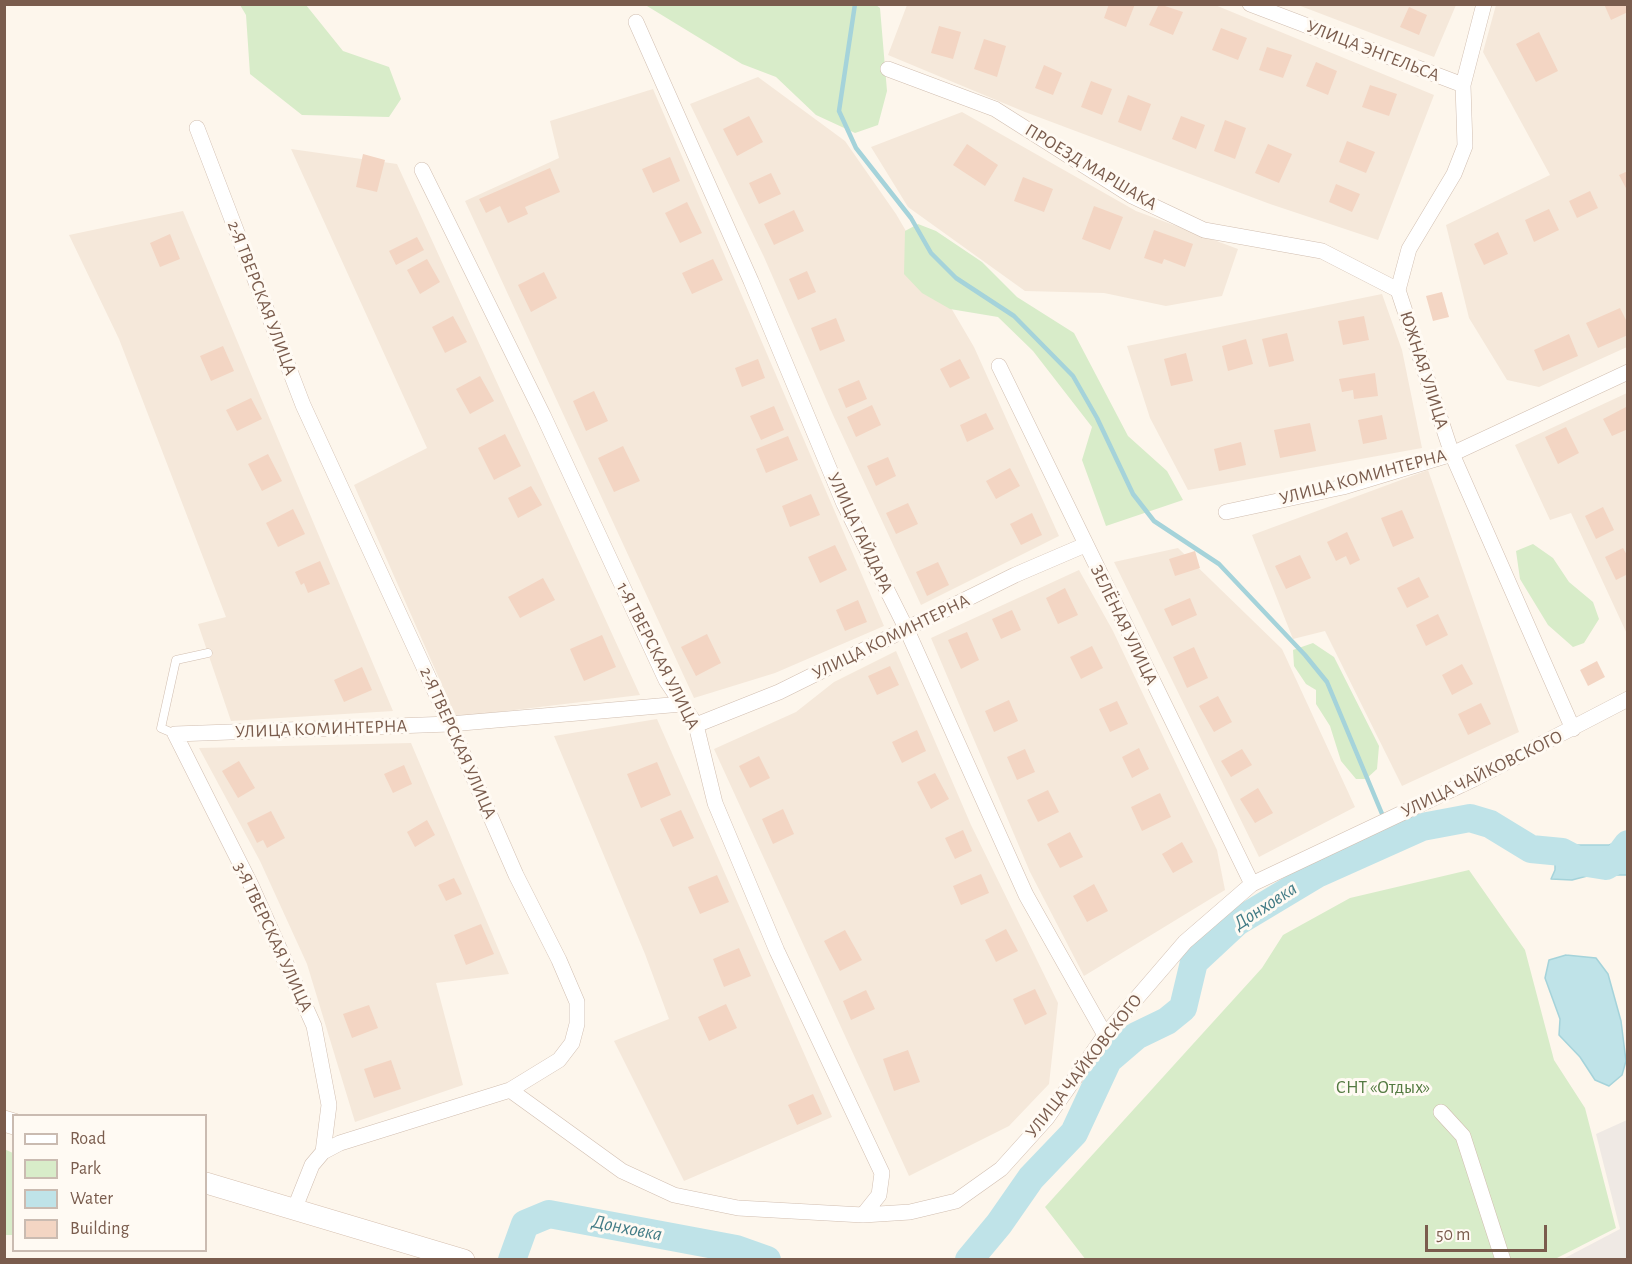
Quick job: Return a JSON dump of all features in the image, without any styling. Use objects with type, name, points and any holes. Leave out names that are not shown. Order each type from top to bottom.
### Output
[{"type":"street","name":"УЛИЦА ЭНГЕЛЬСА","points":[[1250,4],[1463,85]]},
{"type":"street","name":"ЮЖНАЯ УЛИЦА","points":[[1484,4],[1463,85],[1465,146],[1454,174],[1409,249],[1398,290],[1452,454],[1573,729]]},
{"type":"street","name":"УЛИЦА ГАЙДАРА","points":[[636,22],[751,281],[844,504],[906,628],[1026,895],[1105,1035]]},
{"type":"street","name":"ПРОЕЗД МАРШАКА","points":[[888,69],[995,109],[1132,196],[1204,230],[1322,251],[1398,290]]},
{"type":"street","name":"2-Я ТВЕРСКАЯ УЛИЦА","points":[[197,128],[303,405],[450,724],[516,875],[559,960],[577,1002],[578,1024],[572,1043],[559,1060],[510,1090],[340,1143],[323,1152]]},
{"type":"street","name":"1-Я ТВЕРСКАЯ УЛИЦА","points":[[422,170],[543,415],[666,680],[696,725],[716,804],[777,951],[882,1173],[879,1195],[863,1215]]},
{"type":"street","name":"ЗЕЛЁНАЯ УЛИЦА","points":[[999,366],[1252,884]]},
{"type":"street","name":"УЛИЦА КОМИНТЕРНА","points":[[1226,512],[1343,487],[1452,454],[1628,372]]},
{"type":"street","name":"УЛИЦА КОМИНТЕРНА","points":[[696,725],[779,692],[1015,575],[1085,545]]},
{"type":"street","name":"УЛИЦА ЧАЙКОВСКОГО","points":[[510,1090],[622,1171],[674,1195],[738,1208],[863,1215],[910,1212],[956,1202],[1001,1169],[1047,1118],[1105,1035],[1185,942],[1252,884],[1474,779],[1628,699]]},
{"type":"street","name":"УЛИЦА КОМИНТЕРНА","points":[[175,734],[450,724],[682,704]]},
{"type":"street","name":"3-Я ТВЕРСКАЯ УЛИЦА","points":[[175,734],[251,885],[314,1026],[329,1105],[323,1152]]},
{"type":"street","points":[[1441,1112],[1463,1136],[1503,1260]]},
{"type":"street","points":[[294,1210],[312,1165],[323,1152]]},
{"type":"street","points":[[207,1183],[464,1260]]},
{"type":"lane","points":[[175,734],[161,728],[176,660],[208,653]]},
{"type":"shaded area","points":[[907,5],[1215,5],[1434,95],[1378,240],[1270,204],[1025,112],[888,55]]},
{"type":"shaded area","points":[[1298,5],[1456,5],[1434,57]]},
{"type":"shaded area","points":[[1496,5],[1627,5],[1627,347],[1539,387],[1507,380],[1469,318],[1446,225],[1550,175],[1483,52]]},
{"type":"shaded area","points":[[758,77],[845,141],[896,214],[974,347],[1059,536],[921,605],[833,415],[764,257],[690,104]]},
{"type":"shaded area","points":[[653,89],[884,626],[775,673],[694,698],[465,201],[559,158],[550,121]]},
{"type":"shaded area","points":[[962,112],[1136,211],[1238,249],[1222,296],[1166,306],[1104,293],[1025,291],[908,207],[871,147]]},
{"type":"shaded area","points":[[291,149],[397,164],[640,695],[456,717],[354,485],[427,448]]},
{"type":"shaded area","points":[[183,211],[393,711],[231,721],[198,624],[226,617],[119,339],[69,235]]},
{"type":"shaded area","points":[[1382,294],[1402,350],[1422,448],[1188,490],[1150,418],[1127,346]]},
{"type":"shaded area","points":[[1627,393],[1627,634],[1571,513],[1550,520],[1515,445]]},
{"type":"shaded area","points":[[1428,470],[1519,732],[1402,786],[1325,631],[1293,639],[1252,535]]},
{"type":"shaded area","points":[[1178,548],[1282,649],[1355,807],[1259,857],[1114,562]]},
{"type":"shaded area","points":[[1079,570],[1113,631],[1217,850],[1225,890],[1084,976],[1030,872],[931,638]]},
{"type":"shaded area","points":[[896,651],[971,825],[1058,1003],[1049,1084],[1009,1126],[909,1176],[714,749],[796,712],[834,682]]},
{"type":"shaded area","points":[[657,719],[832,1117],[684,1181],[614,1041],[669,1019],[645,954],[554,736]]},
{"type":"shaded area","points":[[411,743],[509,974],[436,983],[463,1085],[355,1122],[307,964],[260,861],[199,748]]},
{"type":"shaded area","points":[[1627,1120],[1627,1259],[1563,1259],[1620,1229],[1596,1134]]},
{"type":"green space","points":[[240,5],[306,5],[343,51],[389,67],[401,99],[389,117],[302,115],[250,74],[246,15]]},
{"type":"green space","points":[[616,5],[876,5],[880,8],[887,91],[878,125],[855,133],[816,115],[776,77],[742,64],[647,6]]},
{"type":"green space","points":[[918,224],[936,231],[982,262],[1017,297],[1074,333],[1128,436],[1167,471],[1183,500],[1106,526],[1082,460],[1092,427],[1033,351],[998,317],[950,309],[922,293],[904,274],[905,231]]},
{"type":"green space","points":[[1533,544],[1553,558],[1569,582],[1593,602],[1599,619],[1584,643],[1573,647],[1548,625],[1520,579],[1516,551]]},
{"type":"green space","points":[[1313,643],[1334,657],[1379,746],[1377,769],[1366,779],[1356,779],[1341,761],[1330,726],[1316,704],[1316,690],[1306,684],[1294,666],[1293,650]]},
{"type":"green space","name":"СНТ «Отдых»","points":[[1469,870],[1525,950],[1554,1060],[1585,1108],[1616,1228],[1555,1259],[1086,1260],[1045,1207],[1262,968],[1283,935],[1350,898]]},
{"type":"green space","points":[[4,1149],[12,1153],[12,1235],[5,1235]]},
{"type":"water","points":[[1627,833],[1627,875],[1591,875],[1572,880],[1551,879],[1555,863],[1547,850],[1554,845],[1609,845],[1617,842]]},
{"type":"water","points":[[1566,955],[1596,958],[1608,974],[1621,1021],[1626,1061],[1622,1075],[1609,1086],[1595,1080],[1580,1057],[1559,1035],[1560,1019],[1545,978],[1549,960]]},
{"type":"building","points":[[1109,4],[1135,4],[1126,27],[1104,18]]},
{"type":"building","points":[[1159,4],[1183,12],[1173,35],[1149,25]]},
{"type":"building","points":[[1604,4],[1628,4],[1628,12],[1611,20]]},
{"type":"building","points":[[1409,7],[1427,15],[1419,35],[1400,27]]},
{"type":"building","points":[[939,26],[961,32],[953,59],[931,53]]},
{"type":"building","points":[[1221,28],[1247,38],[1238,60],[1212,50]]},
{"type":"building","points":[[1539,32],[1558,71],[1536,82],[1516,44]]},
{"type":"building","points":[[984,39],[1006,46],[997,77],[974,69]]},
{"type":"building","points":[[1267,47],[1292,55],[1283,78],[1259,70]]},
{"type":"building","points":[[1316,62],[1337,71],[1328,95],[1306,86]]},
{"type":"building","points":[[1044,65],[1062,73],[1053,95],[1035,88]]},
{"type":"building","points":[[1091,81],[1112,89],[1102,115],[1081,107]]},
{"type":"building","points":[[1370,85],[1397,94],[1389,116],[1362,107]]},
{"type":"building","points":[[1128,95],[1151,104],[1141,131],[1118,122]]},
{"type":"building","points":[[749,116],[763,142],[737,156],[723,129]]},
{"type":"building","points":[[1181,116],[1205,125],[1196,149],[1172,139]]},
{"type":"building","points":[[1225,120],[1246,128],[1235,159],[1214,151]]},
{"type":"building","points":[[1347,141],[1375,152],[1366,173],[1339,162]]},
{"type":"building","points":[[967,144],[998,165],[985,186],[953,165]]},
{"type":"building","points":[[1268,144],[1292,154],[1279,183],[1255,173]]},
{"type":"building","points":[[363,154],[385,160],[377,192],[356,187]]},
{"type":"building","points":[[670,157],[680,181],[653,193],[642,169]]},
{"type":"building","points":[[550,168],[560,192],[525,207],[528,214],[508,223],[500,206],[486,213],[479,199]]},
{"type":"building","points":[[1628,171],[1628,192],[1619,175]]},
{"type":"building","points":[[771,173],[781,194],[759,204],[749,183]]},
{"type":"building","points":[[1023,177],[1053,189],[1044,212],[1014,201]]},
{"type":"building","points":[[1336,184],[1360,194],[1352,212],[1329,202]]},
{"type":"building","points":[[1590,191],[1598,208],[1577,218],[1569,201]]},
{"type":"building","points":[[687,202],[702,233],[680,243],[665,213]]},
{"type":"building","points":[[1094,206],[1123,217],[1110,250],[1082,239]]},
{"type":"building","points":[[1549,209],[1559,230],[1534,242],[1525,220]]},
{"type":"building","points":[[794,210],[804,231],[774,245],[764,224]]},
{"type":"building","points":[[1154,230],[1193,244],[1185,267],[1164,259],[1162,264],[1144,258]]},
{"type":"building","points":[[1498,232],[1508,254],[1484,265],[1474,244]]},
{"type":"building","points":[[170,234],[180,259],[160,267],[150,243]]},
{"type":"building","points":[[417,237],[424,250],[396,265],[389,251]]},
{"type":"building","points":[[427,259],[440,282],[420,294],[407,270]]},
{"type":"building","points":[[713,259],[723,280],[692,294],[682,273]]},
{"type":"building","points":[[807,271],[816,292],[798,300],[789,279]]},
{"type":"building","points":[[544,272],[557,298],[531,312],[518,285]]},
{"type":"building","points":[[1442,292],[1449,317],[1433,321],[1426,296]]},
{"type":"building","points":[[1620,308],[1628,324],[1628,335],[1598,348],[1586,323]]},
{"type":"building","points":[[453,316],[467,342],[445,353],[432,327]]},
{"type":"building","points":[[1364,316],[1369,340],[1343,345],[1338,321]]},
{"type":"building","points":[[836,318],[845,341],[820,351],[811,328]]},
{"type":"building","points":[[1287,333],[1294,361],[1269,367],[1262,339]]},
{"type":"building","points":[[1569,334],[1578,356],[1543,371],[1534,350]]},
{"type":"building","points":[[1246,339],[1253,364],[1228,371],[1222,346]]},
{"type":"building","points":[[223,346],[234,371],[211,381],[200,356]]},
{"type":"building","points":[[1186,353],[1193,381],[1171,386],[1164,359]]},
{"type":"building","points":[[758,359],[765,378],[742,387],[735,368]]},
{"type":"building","points":[[960,359],[970,378],[950,388],[940,369]]},
{"type":"building","points":[[1375,373],[1378,396],[1354,399],[1353,390],[1342,392],[1339,379]]},
{"type":"building","points":[[480,376],[494,401],[470,414],[456,389]]},
{"type":"building","points":[[859,380],[867,399],[846,408],[838,389]]},
{"type":"building","points":[[594,391],[608,421],[586,431],[573,401]]},
{"type":"building","points":[[251,398],[262,419],[237,431],[226,410]]},
{"type":"building","points":[[872,405],[881,425],[856,437],[847,417]]},
{"type":"building","points":[[774,406],[784,430],[761,440],[750,416]]},
{"type":"building","points":[[1628,406],[1628,429],[1612,436],[1603,419]]},
{"type":"building","points":[[986,413],[994,429],[967,442],[960,425]]},
{"type":"building","points":[[1382,415],[1387,439],[1363,444],[1358,420]]},
{"type":"building","points":[[1310,423],[1316,451],[1280,458],[1274,430]]},
{"type":"building","points":[[1566,427],[1579,453],[1558,464],[1545,437]]},
{"type":"building","points":[[505,434],[521,466],[494,480],[478,448]]},
{"type":"building","points":[[788,436],[798,460],[766,473],[756,449]]},
{"type":"building","points":[[1241,442],[1246,465],[1219,471],[1214,449]]},
{"type":"building","points":[[623,446],[640,481],[614,492],[598,458]]},
{"type":"building","points":[[268,454],[282,481],[262,491],[248,464]]},
{"type":"building","points":[[888,457],[896,476],[876,486],[867,466]]},
{"type":"building","points":[[1010,468],[1020,486],[996,499],[986,481]]},
{"type":"building","points":[[531,486],[542,505],[518,518],[508,498]]},
{"type":"building","points":[[811,494],[820,515],[790,527],[782,506]]},
{"type":"building","points":[[908,503],[918,524],[896,534],[886,513]]},
{"type":"building","points":[[1603,507],[1614,530],[1596,539],[1585,516]]},
{"type":"building","points":[[293,509],[305,534],[278,547],[266,523]]},
{"type":"building","points":[[1402,510],[1414,538],[1393,547],[1381,518]]},
{"type":"building","points":[[1032,513],[1042,535],[1021,545],[1010,524]]},
{"type":"building","points":[[1347,532],[1360,560],[1350,565],[1346,556],[1336,561],[1327,542]]},
{"type":"building","points":[[835,545],[847,570],[820,583],[808,557]]},
{"type":"building","points":[[1623,548],[1628,557],[1628,574],[1616,580],[1605,557]]},
{"type":"building","points":[[1195,551],[1200,568],[1175,576],[1169,559]]},
{"type":"building","points":[[1300,555],[1311,578],[1286,589],[1275,566]]},
{"type":"building","points":[[320,561],[330,584],[308,593],[304,583],[301,585],[295,572]]},
{"type":"building","points":[[938,562],[949,585],[927,596],[916,572]]},
{"type":"building","points":[[1419,577],[1429,597],[1407,608],[1397,588]]},
{"type":"building","points":[[543,578],[555,600],[520,618],[508,597]]},
{"type":"building","points":[[1065,588],[1078,615],[1058,624],[1046,598]]},
{"type":"building","points":[[1190,598],[1197,615],[1172,626],[1164,609]]},
{"type":"building","points":[[858,600],[867,622],[845,631],[836,610]]},
{"type":"building","points":[[1012,610],[1021,630],[1001,639],[992,619]]},
{"type":"building","points":[[1438,614],[1448,635],[1426,646],[1416,625]]},
{"type":"building","points":[[967,632],[979,660],[961,669],[948,640]]},
{"type":"building","points":[[707,634],[721,663],[696,676],[681,647]]},
{"type":"building","points":[[602,635],[616,667],[584,681],[570,649]]},
{"type":"building","points":[[1092,646],[1103,668],[1081,679],[1070,657]]},
{"type":"building","points":[[1194,647],[1208,678],[1187,688],[1173,657]]},
{"type":"building","points":[[1597,661],[1605,677],[1588,686],[1580,670]]},
{"type":"building","points":[[1462,664],[1473,684],[1452,695],[1442,675]]},
{"type":"building","points":[[890,666],[899,685],[877,695],[868,676]]},
{"type":"building","points":[[362,667],[372,690],[344,702],[334,680]]},
{"type":"building","points":[[1218,696],[1232,722],[1214,732],[1199,706]]},
{"type":"building","points":[[1009,700],[1018,721],[994,732],[985,711]]},
{"type":"building","points":[[1117,701],[1128,724],[1110,732],[1099,709]]},
{"type":"building","points":[[1481,703],[1491,724],[1468,735],[1458,714]]},
{"type":"building","points":[[917,730],[926,751],[902,763],[892,742]]},
{"type":"building","points":[[1139,748],[1149,769],[1132,778],[1122,757]]},
{"type":"building","points":[[1025,749],[1035,772],[1017,780],[1007,757]]},
{"type":"building","points":[[1242,749],[1252,765],[1231,777],[1221,761]]},
{"type":"building","points":[[759,756],[770,778],[750,788],[739,766]]},
{"type":"building","points":[[239,761],[255,788],[238,798],[222,771]]},
{"type":"building","points":[[657,762],[671,795],[641,808],[627,774]]},
{"type":"building","points":[[404,765],[412,784],[393,793],[384,774]]},
{"type":"building","points":[[935,773],[949,799],[931,809],[917,782]]},
{"type":"building","points":[[1258,788],[1273,813],[1255,823],[1240,799]]},
{"type":"building","points":[[1048,790],[1059,812],[1038,822],[1027,800]]},
{"type":"building","points":[[1160,793],[1171,817],[1142,831],[1131,807]]},
{"type":"building","points":[[783,809],[794,834],[773,844],[762,819]]},
{"type":"building","points":[[681,810],[694,838],[673,847],[660,819]]},
{"type":"building","points":[[271,811],[285,838],[267,848],[263,840],[257,843],[247,823]]},
{"type":"building","points":[[427,820],[435,835],[415,847],[407,832]]},
{"type":"building","points":[[963,830],[972,851],[955,859],[945,838]]},
{"type":"building","points":[[1070,832],[1083,857],[1060,868],[1047,844]]},
{"type":"building","points":[[1182,842],[1193,862],[1173,873],[1162,854]]},
{"type":"building","points":[[981,874],[989,893],[961,905],[953,886]]},
{"type":"building","points":[[717,875],[729,902],[700,914],[688,887]]},
{"type":"building","points":[[454,878],[462,894],[446,901],[438,885]]},
{"type":"building","points":[[1094,884],[1108,911],[1087,922],[1073,896]]},
{"type":"building","points":[[481,924],[494,954],[466,965],[454,935]]},
{"type":"building","points":[[1006,929],[1018,951],[996,962],[985,940]]},
{"type":"building","points":[[845,930],[862,960],[840,971],[824,941]]},
{"type":"building","points":[[739,948],[751,976],[724,987],[713,959]]},
{"type":"building","points":[[1035,989],[1047,1014],[1025,1025],[1013,999]]},
{"type":"building","points":[[866,990],[875,1009],[851,1020],[843,1001]]},
{"type":"building","points":[[726,1004],[737,1028],[709,1041],[698,1017]]},
{"type":"building","points":[[369,1005],[378,1028],[352,1038],[343,1014]]},
{"type":"building","points":[[908,1050],[920,1082],[894,1091],[883,1059]]},
{"type":"building","points":[[391,1060],[401,1089],[374,1098],[364,1069]]},
{"type":"building","points":[[813,1094],[822,1114],[797,1125],[788,1105]]},
{"type":"waterway","points":[[855,4],[839,111],[856,148],[911,218],[931,253],[956,278],[1014,316],[1073,376],[1097,418],[1133,494],[1154,521],[1219,564],[1305,655],[1327,682],[1385,821],[1395,829],[1422,827]]},
{"type":"waterway","name":"Донховка","points":[[969,1260],[999,1224],[1031,1178],[1074,1133],[1108,1060],[1136,1036],[1167,1021],[1183,1008],[1194,962],[1237,922],[1317,874],[1422,827],[1470,818],[1490,824],[1531,849],[1562,852],[1581,862],[1606,866],[1616,860],[1628,844]]},
{"type":"waterway","name":"Донховка","points":[[512,1260],[525,1224],[549,1214],[736,1249],[767,1260]]}]
